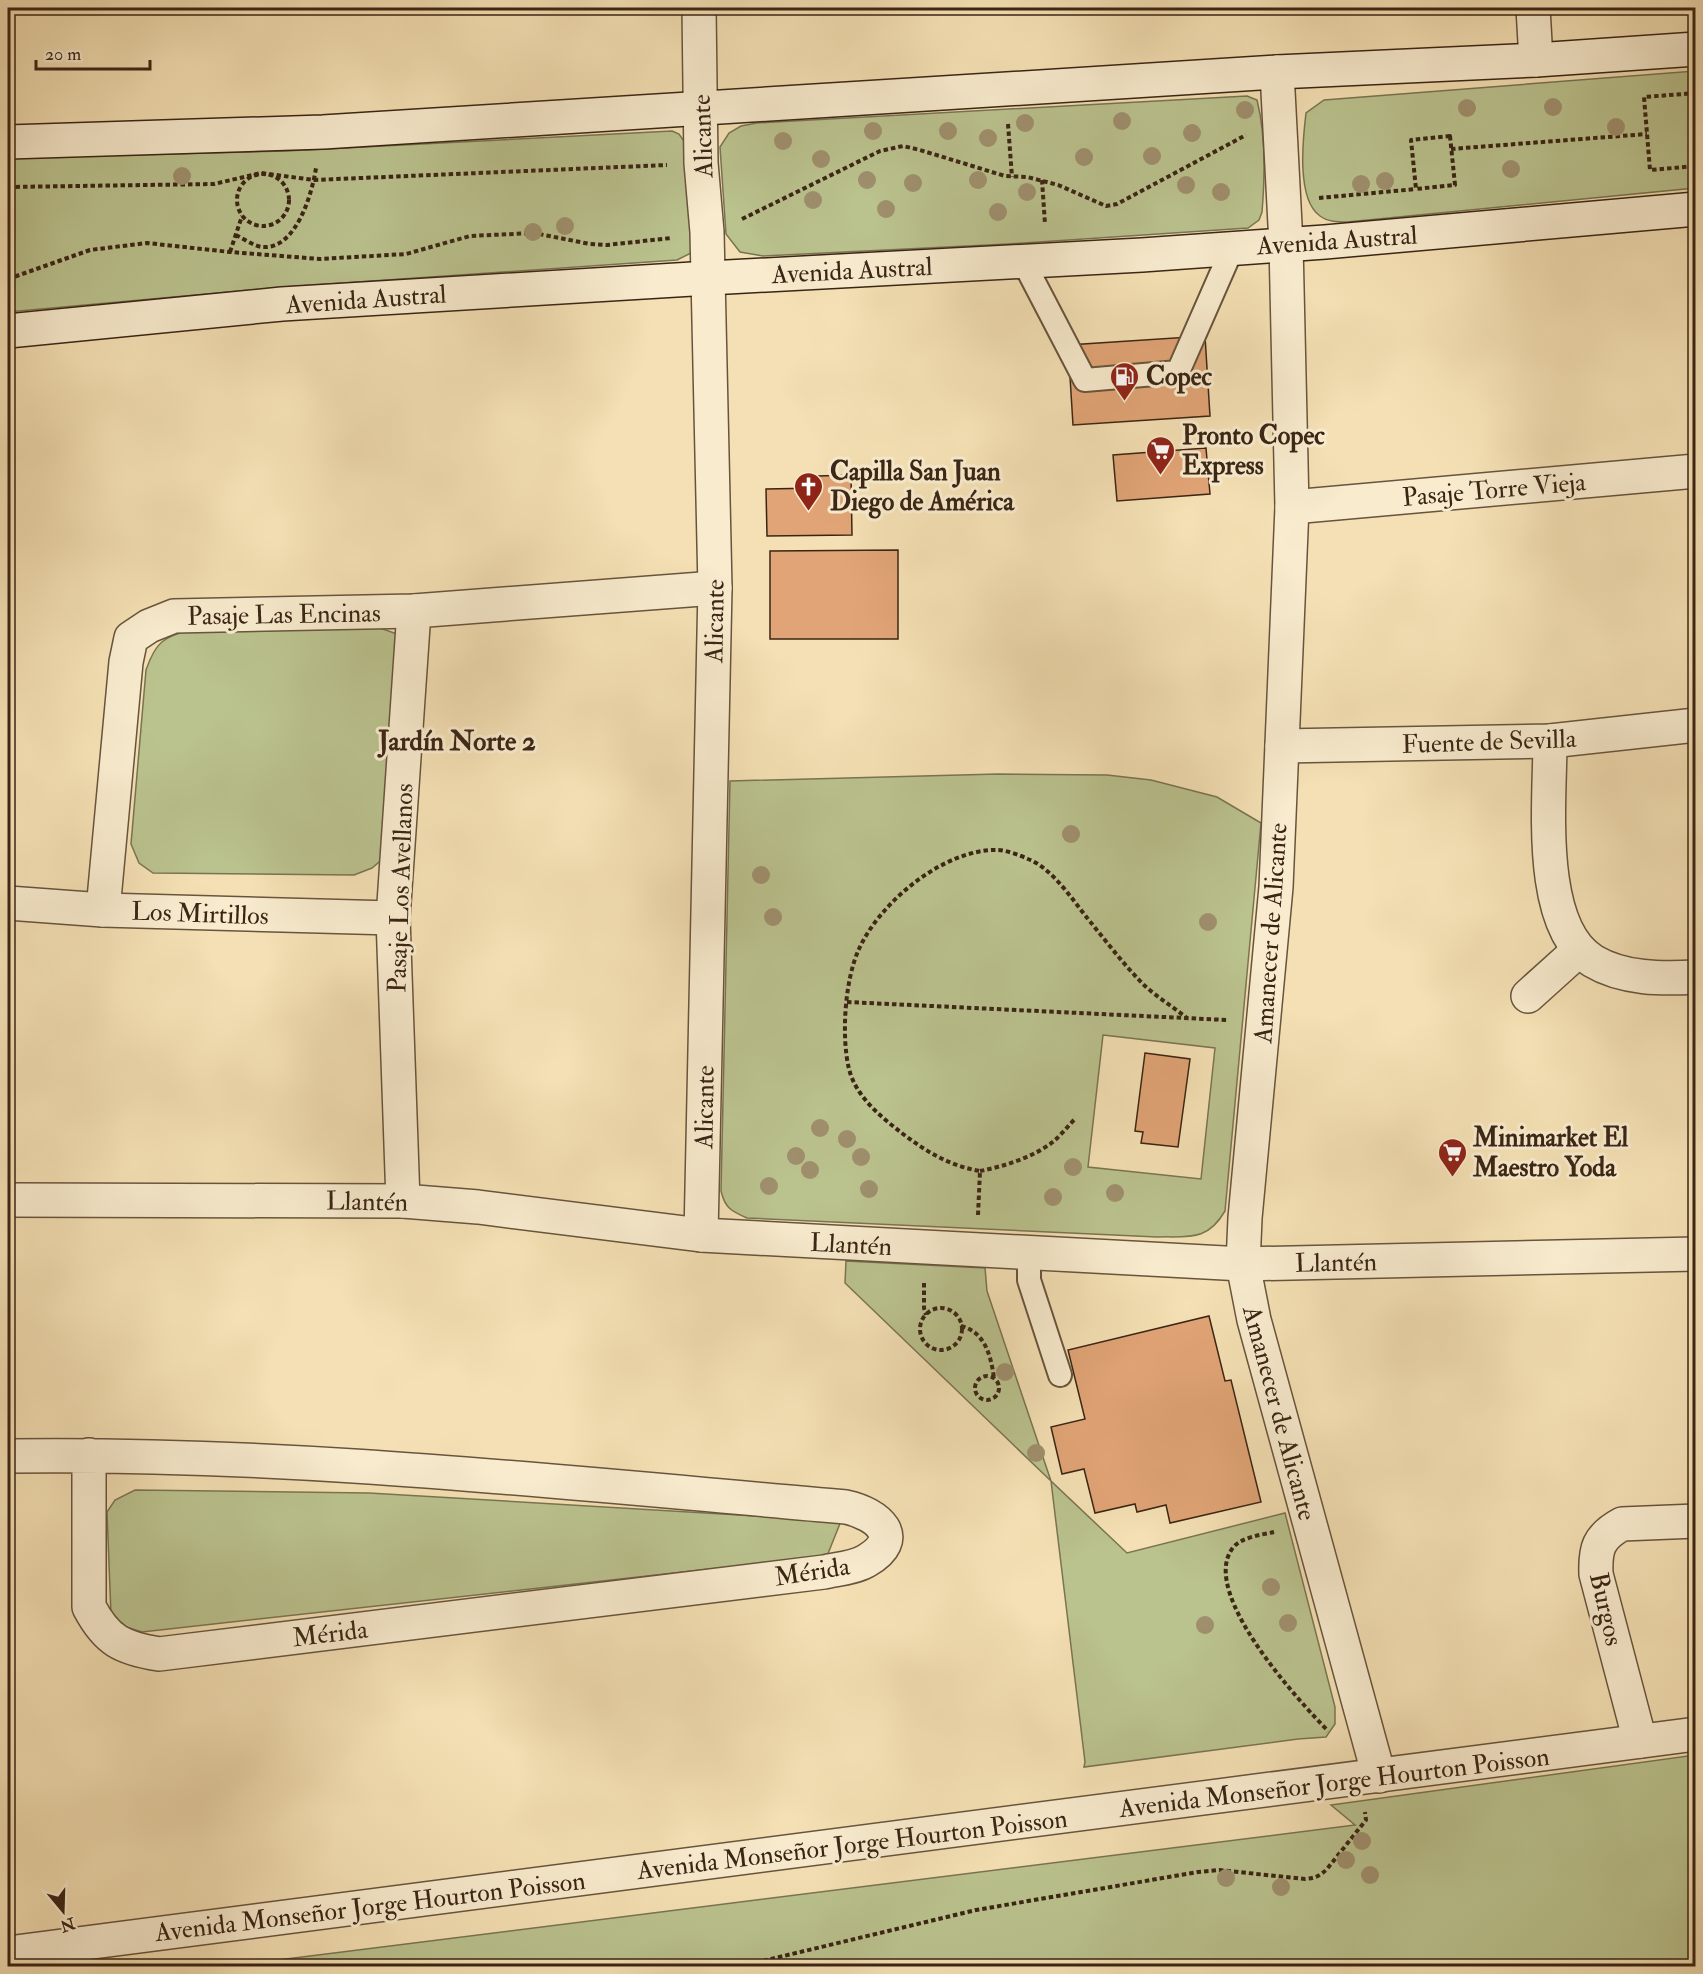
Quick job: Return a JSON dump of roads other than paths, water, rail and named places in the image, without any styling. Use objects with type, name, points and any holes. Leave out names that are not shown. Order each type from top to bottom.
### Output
[{"type":"street","name":"Alicante","points":[[699,8],[701,163],[709,278],[715,588],[701,1235]]},
{"type":"street","points":[[1533,8],[1536,60]]},
{"type":"street","points":[[8,142],[323,132],[1277,72],[1536,60],[1695,49]]},
{"type":"street","name":"Amanecer de Alicante","points":[[1277,72],[1286,244],[1292,507],[1276,887],[1245,1218],[1243,1264],[1254,1320],[1309,1522],[1370,1778]]},
{"type":"street","name":"Avenida Austral","points":[[8,330],[282,304],[1232,249],[1545,224],[1695,209]]},
{"type":"street","name":"Pasaje Torre Vieja","points":[[1292,507],[1695,471]]},
{"type":"street","name":"Pasaje Las Encinas","points":[[103,910],[126,662],[131,638],[149,626],[174,616],[414,611],[715,588]]},
{"type":"street","name":"Pasaje Los Avellanos","points":[[403,1201],[393,918],[414,611]]},
{"type":"street","name":"Fuente de Sevilla","points":[[1282,746],[1551,741],[1695,726]]},
{"type":"street","points":[[1551,741],[1551,876],[1562,921],[1579,950],[1606,968],[1650,978],[1695,977]]},
{"type":"street","name":"Los Mirtillos","points":[[8,903],[103,910],[393,918]]},
{"type":"street","points":[[1528,996],[1579,950]]},
{"type":"street","name":"Llantén","points":[[8,1200],[403,1201],[478,1207],[701,1235],[1243,1264],[1695,1254]]},
{"type":"street","name":"Mérida","points":[[8,1456],[89,1455],[312,1462],[846,1507],[862,1510],[875,1517],[884,1529],[885,1540],[879,1552],[864,1563],[824,1572],[159,1654],[131,1649],[109,1636],[89,1607],[89,1455]]},
{"type":"street","name":"Burgos","points":[[1640,1741],[1596,1574],[1599,1543],[1614,1528],[1622,1524],[1695,1521]]},
{"type":"street","name":"Avenida Monseñor Jorge Hourton Poisson","points":[[8,1953],[1695,1734]]},
{"type":"lane","points":[[1023,261],[1085,380],[1178,372],[1232,249]]},
{"type":"lane","points":[[1029,1254],[1029,1280],[1060,1375]]},
{"type":"place","name":"Copec","points":[[1125,402]]},
{"type":"place","name":"Pronto Copec Express","points":[[1161,476]]},
{"type":"place","name":"Capilla San Juan Diego de América","points":[[809,512]]},
{"type":"place","name":"Minimarket El Maestro Yoda","points":[[1452,1178]]},
{"type":"district","name":"Jardín Norte 2","points":[[457,741]]}]
